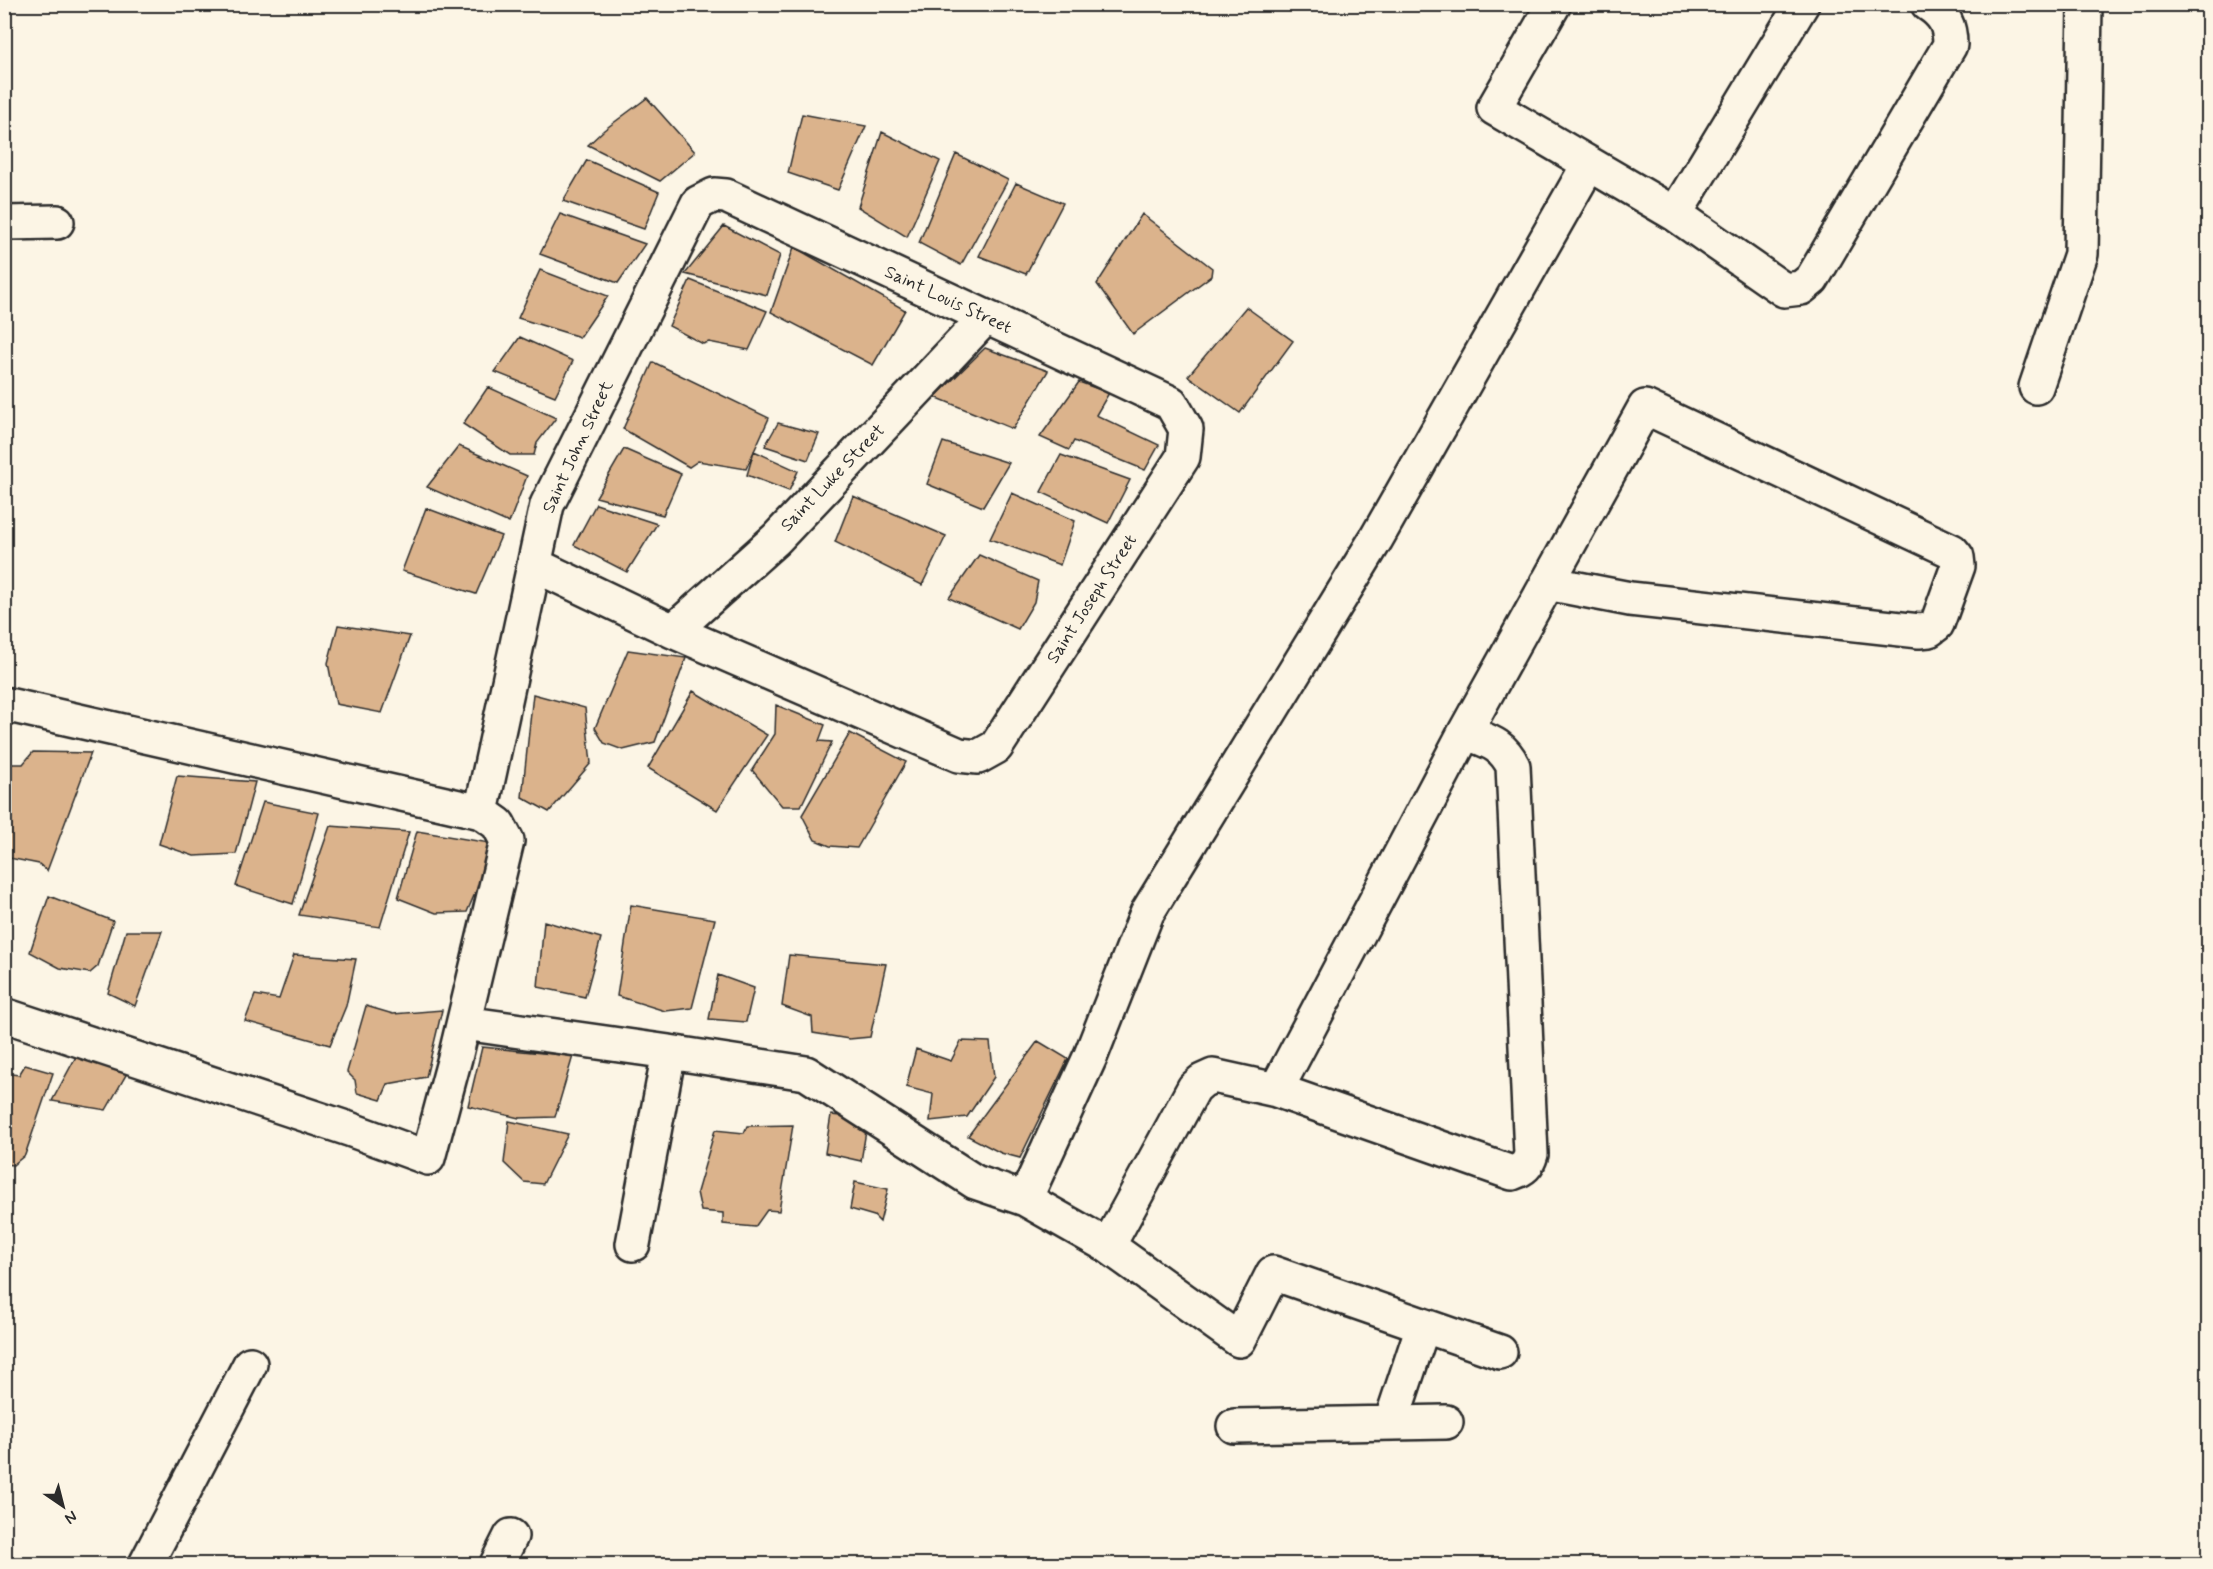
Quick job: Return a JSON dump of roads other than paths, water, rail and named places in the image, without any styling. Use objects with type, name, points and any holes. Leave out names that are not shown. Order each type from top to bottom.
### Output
[{"type":"street","points":[[1554,4],[1494,108],[1675,214],[1784,290],[1801,288],[1812,279],[1950,45],[1950,28],[1940,12],[1928,4]]},
{"type":"street","points":[[1675,214],[1802,4]]},
{"type":"street","points":[[2037,387],[2081,254],[2085,4]]},
{"type":"street","points":[[1025,1199],[1091,1055],[1147,913],[1376,539],[1589,164]]},
{"type":"street","name":"Saint Louis Street","points":[[698,203],[714,195],[726,196],[1171,403],[1186,429]]},
{"type":"street","name":"Saint John Street","points":[[481,812],[547,505],[698,203]]},
{"type":"street","points":[[4,223],[57,222]]},
{"type":"street","name":"Saint Luke Street","points":[[673,631],[776,539],[986,317]]},
{"type":"street","points":[[1276,1090],[1465,732],[1547,583],[1645,407],[1952,551],[1957,557],[1958,566],[1936,624],[1929,630],[1919,631],[1630,598],[1547,583]]},
{"type":"street","name":"Saint Joseph Street","points":[[673,631],[959,755],[978,757],[996,747],[1183,457],[1186,429]]},
{"type":"street","points":[[535,565],[673,631]]},
{"type":"street","points":[[4,704],[481,812],[498,824],[507,841],[464,1023],[428,1158],[338,1125],[4,1015]]},
{"type":"street","points":[[1108,1246],[1194,1088],[1213,1076],[1276,1090],[1512,1173],[1528,1164],[1531,1154],[1513,766],[1507,753],[1495,744],[1465,732]]},
{"type":"street","points":[[464,1023],[806,1074],[975,1182],[1025,1199],[1108,1246],[1239,1340],[1273,1274],[1500,1352]]},
{"type":"street","points":[[633,1244],[669,1052]]},
{"type":"street","points":[[1391,1422],[1423,1326]]},
{"type":"street","points":[[146,1564],[250,1364]]},
{"type":"street","points":[[1234,1426],[1446,1422]]}]
